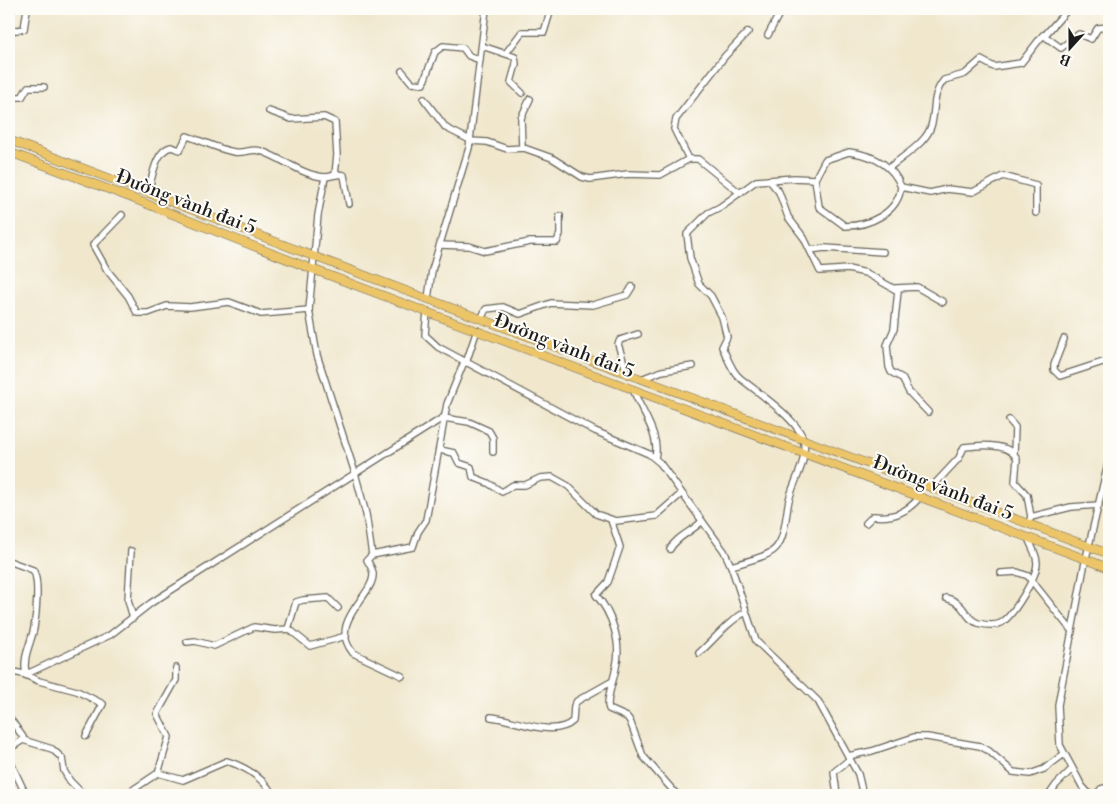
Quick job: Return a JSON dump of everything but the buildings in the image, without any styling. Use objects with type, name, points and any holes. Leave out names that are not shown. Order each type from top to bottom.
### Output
[{"type":"main road","name":"Đường vành đai 5","points":[[9,140],[931,488],[1029,521],[1109,554]]},
{"type":"main road","name":"Đường vành đai 5","points":[[9,152],[312,269],[1109,568]]},
{"type":"main road","points":[[129,197],[133,187]]},
{"type":"street","points":[[9,30],[24,29],[27,9]]},
{"type":"street","points":[[428,299],[432,270],[470,140],[486,9]]},
{"type":"street","points":[[506,53],[522,32],[544,32],[551,9]]},
{"type":"street","points":[[768,35],[778,16],[777,9]]},
{"type":"street","points":[[890,167],[928,134],[934,102],[944,80],[965,74],[981,60],[997,67],[1008,63],[1021,63],[1036,41],[1045,35],[1068,9]]},
{"type":"street","points":[[1045,35],[1062,48],[1079,34],[1091,39],[1098,28],[1109,27]]},
{"type":"street","points":[[689,159],[674,129],[676,119],[725,56],[748,32]]},
{"type":"street","points":[[402,71],[412,83],[423,84],[435,52],[443,46],[463,48],[469,56],[480,60]]},
{"type":"street","points":[[482,46],[515,57],[516,61],[511,82],[522,93]]},
{"type":"street","points":[[9,97],[22,98],[28,87],[44,87]]},
{"type":"street","points":[[424,99],[446,128],[470,140],[487,142],[507,149],[522,148],[552,158],[590,179],[628,174],[660,175],[689,159],[702,161],[740,193]]},
{"type":"street","points":[[522,148],[521,118],[530,99]]},
{"type":"street","points":[[269,111],[291,119],[324,117],[335,122],[337,156],[335,175]]},
{"type":"street","points":[[150,185],[154,167],[164,150],[171,147],[180,150],[187,136],[210,146],[235,152],[259,151],[325,177],[342,174],[346,178],[349,204]]},
{"type":"street","points":[[849,152],[868,156],[890,167],[901,187],[897,203],[890,209],[867,224],[844,226],[819,207],[815,179],[825,160],[849,152]]},
{"type":"street","points":[[901,187],[930,193],[947,189],[973,192],[980,190],[1000,176],[1015,178],[1030,183],[1037,188],[1036,214]]},
{"type":"street","points":[[325,177],[313,256],[309,310],[317,355],[355,472],[366,514],[372,556]]},
{"type":"street","points":[[731,566],[771,554],[781,542],[785,533],[789,503],[804,453],[804,440],[784,412],[736,374],[722,347],[727,337],[722,317],[712,296],[699,284],[690,258],[688,232],[708,213],[720,207],[756,181],[794,178],[815,179]]},
{"type":"street","points":[[769,180],[778,192],[788,217],[810,250],[820,271],[848,269],[866,272],[896,288],[917,287],[943,302]]},
{"type":"street","points":[[122,215],[93,245],[107,270],[128,296],[136,313],[148,313],[168,306],[190,307],[229,302],[261,314],[309,310]]},
{"type":"street","points":[[440,245],[469,246],[485,251],[530,242],[557,242],[560,234],[560,216]]},
{"type":"street","points":[[810,250],[826,248],[883,252]]},
{"type":"street","points":[[482,319],[486,309],[498,306],[520,314],[551,303],[593,305],[627,295],[632,287]]},
{"type":"street","points":[[896,288],[898,310],[887,346],[889,367],[891,372],[902,378],[909,392],[928,412]]},
{"type":"street","points":[[427,312],[424,331],[427,339],[465,363],[602,434],[655,458],[666,469],[681,494],[719,544],[731,566],[756,641],[814,697],[858,774],[863,795]]},
{"type":"street","points":[[402,676],[353,653],[346,636],[349,616],[372,579],[372,571],[366,560],[372,556],[413,547],[418,532],[426,520],[440,450],[444,417],[452,389],[465,363],[477,330]]},
{"type":"street","points":[[627,373],[618,344],[620,340],[638,334]]},
{"type":"street","points":[[1064,339],[1054,365],[1054,370],[1060,376],[1109,360]]},
{"type":"street","points":[[641,379],[662,371],[693,366]]},
{"type":"street","points":[[633,389],[651,430],[656,450],[655,458]]},
{"type":"street","points":[[25,674],[110,635],[151,603],[444,417],[469,422],[489,431],[492,438],[493,452]]},
{"type":"street","points":[[1009,420],[1015,427],[1014,453],[1017,458],[1015,482],[1026,492],[1029,521],[1071,507],[1098,505]]},
{"type":"street","points":[[931,488],[959,458],[964,447],[987,444],[1014,453]]},
{"type":"street","points":[[440,450],[454,454],[458,463],[471,467],[473,477],[486,481],[502,492],[513,484],[525,485],[546,476],[558,479],[596,514],[611,520],[656,516],[681,494]]},
{"type":"street","points":[[1090,795],[1064,754],[1059,739],[1058,705],[1071,630],[1109,459]]},
{"type":"street","points":[[866,523],[873,516],[887,518],[896,516],[910,508],[920,497]]},
{"type":"street","points":[[611,520],[620,547],[608,582],[596,595],[607,609],[616,638],[617,665],[611,682],[608,700],[610,709],[627,717],[643,756],[677,795]]},
{"type":"street","points":[[670,549],[675,541],[693,531],[702,521]]},
{"type":"street","points":[[946,598],[959,602],[978,623],[999,624],[1016,607],[1031,581],[1037,563],[1028,538]]},
{"type":"street","points":[[131,551],[128,600],[133,618]]},
{"type":"street","points":[[9,561],[33,570],[37,578],[34,628],[24,663],[25,674]]},
{"type":"street","points":[[1001,573],[1017,572],[1028,576],[1071,630]]},
{"type":"street","points":[[288,629],[296,602],[328,598],[338,608]]},
{"type":"street","points":[[700,653],[723,633],[732,619],[746,612]]},
{"type":"street","points":[[186,642],[195,641],[214,646],[254,627],[275,630],[288,629],[310,646],[346,636]]},
{"type":"street","points":[[125,795],[158,773],[169,737],[157,714],[176,680],[176,668]]},
{"type":"street","points":[[9,671],[25,674],[39,681],[78,691],[103,704],[86,736]]},
{"type":"street","points":[[491,716],[517,720],[542,728],[562,727],[573,721],[574,706],[577,701],[611,682]]},
{"type":"street","points":[[9,717],[22,734],[22,740]]},
{"type":"street","points":[[837,795],[834,772],[849,757],[914,737],[927,737],[980,746],[989,751],[1013,772],[1030,774],[1044,769],[1064,754]]},
{"type":"street","points":[[9,749],[22,740]]},
{"type":"street","points":[[22,740],[52,749],[62,758],[64,771],[70,782],[84,795]]},
{"type":"street","points":[[9,759],[26,795]]},
{"type":"street","points":[[158,773],[184,780],[227,761],[246,768],[273,795]]},
{"type":"street","points":[[1049,795],[1056,784],[1072,769]]},
{"type":"street","points":[[1096,795],[1101,789],[1109,787]]}]
